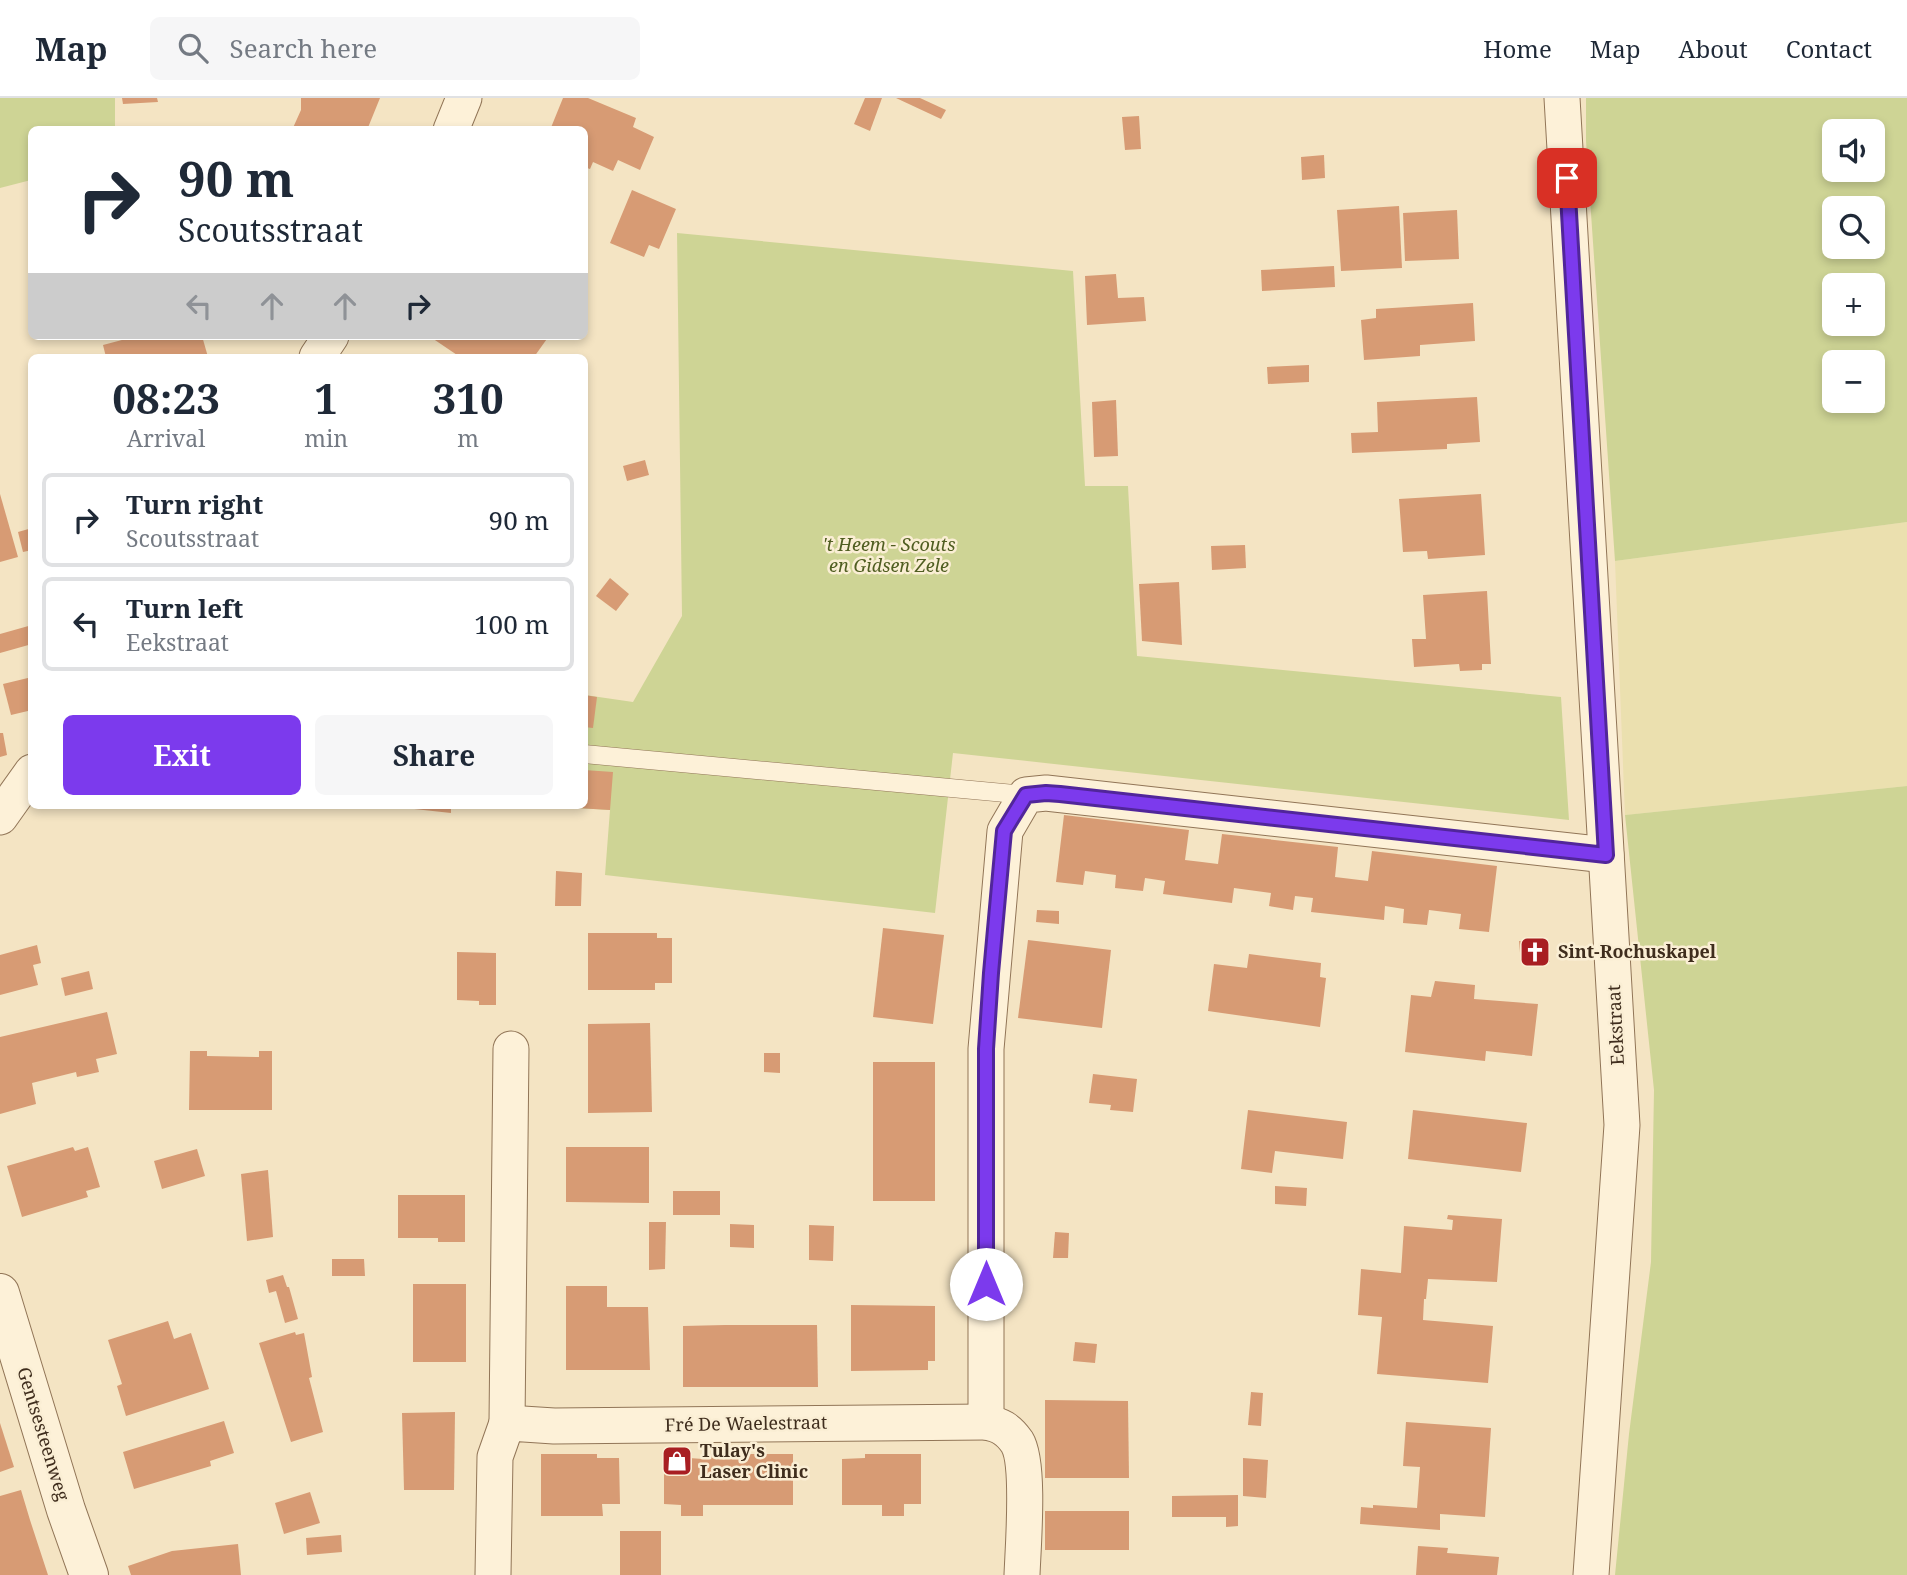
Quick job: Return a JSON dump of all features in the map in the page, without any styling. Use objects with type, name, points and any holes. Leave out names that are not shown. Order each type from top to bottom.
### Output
[{"type":"street","points":[[452,126],[464,98]]},
{"type":"street","name":"Eekstraat","points":[[1562,98],[1622,1125],[1591,1575]]},
{"type":"street","points":[[0,817],[28,778]]},
{"type":"street","points":[[1022,1575],[1024,1477],[1019,1444],[1004,1426],[986,1422],[986,1049],[1004,831],[1026,795],[1056,794],[1606,855]]},
{"type":"street","points":[[493,1575],[495,1457],[507,1423],[511,1049]]},
{"type":"street","name":"Gentsesteenweg","points":[[0,1293],[66,1510],[89,1575]]},
{"type":"street","name":"Fré De Waelestraat","points":[[507,1423],[568,1426],[986,1422]]},
{"type":"lane","points":[[588,754],[1026,795]]},
{"type":"shaded area","points":[[1907,522],[1907,786],[1625,815],[1615,561]]},
{"type":"green space","points":[[0,98],[115,98],[115,126],[28,126],[28,181],[0,188]]},
{"type":"green space","points":[[1586,98],[1907,98],[1907,522],[1615,561],[1586,141]]},
{"type":"green space","name":"'t Heem - Scouts en Gidsen Zele","points":[[677,233],[1073,271],[1085,486],[1128,486],[1137,656],[1561,697],[1569,820],[953,753],[935,913],[605,875],[610,810],[588,809],[588,695],[633,702],[682,616]]},
{"type":"green space","points":[[1907,786],[1907,1575],[1615,1575],[1629,1434],[1651,1262],[1654,1090],[1625,815]]},
{"type":"building","points":[[122,98],[157,98],[158,102],[123,104]]},
{"type":"building","points":[[301,98],[380,98],[369,126],[294,126],[301,110]]},
{"type":"building","points":[[563,98],[588,98],[636,118],[633,127],[654,137],[640,170],[618,160],[613,171],[593,162],[590,169],[588,126],[552,126]]},
{"type":"building","points":[[865,98],[882,98],[870,131],[854,124]]},
{"type":"building","points":[[896,98],[920,98],[946,110],[941,119]]},
{"type":"building","points":[[1139,116],[1141,149],[1125,150],[1122,117]]},
{"type":"building","points":[[1324,155],[1325,178],[1302,180],[1301,157]]},
{"type":"building","points":[[632,190],[676,209],[659,249],[649,245],[644,257],[610,243]]},
{"type":"building","points":[[1399,206],[1402,268],[1341,271],[1337,210]]},
{"type":"building","points":[[1457,210],[1459,259],[1405,261],[1403,213]]},
{"type":"building","points":[[1334,266],[1335,287],[1262,291],[1261,270]]},
{"type":"building","points":[[1116,274],[1118,298],[1144,297],[1146,321],[1087,325],[1085,276]]},
{"type":"building","points":[[1473,303],[1475,341],[1420,345],[1420,356],[1364,360],[1361,320],[1376,318],[1376,309]]},
{"type":"building","points":[[122,340],[203,340],[207,354],[105,354],[103,345]]},
{"type":"building","points":[[435,340],[546,340],[536,354],[456,354]]},
{"type":"building","points":[[1309,365],[1309,382],[1268,384],[1267,367]]},
{"type":"building","points":[[1477,397],[1480,442],[1447,444],[1447,449],[1352,453],[1351,433],[1378,432],[1377,402]]},
{"type":"building","points":[[1116,400],[1118,456],[1094,457],[1092,402]]},
{"type":"building","points":[[645,460],[649,475],[627,481],[623,466]]},
{"type":"building","points":[[0,494],[18,557],[0,562]]},
{"type":"building","points":[[1481,494],[1485,555],[1428,559],[1427,551],[1403,552],[1399,499]]},
{"type":"building","points":[[28,529],[28,551],[23,552],[18,532]]},
{"type":"building","points":[[1245,545],[1246,568],[1212,570],[1211,546]]},
{"type":"building","points":[[610,578],[629,594],[616,611],[596,596]]},
{"type":"building","points":[[1179,582],[1182,645],[1142,641],[1139,584]]},
{"type":"building","points":[[1487,591],[1491,664],[1482,664],[1482,670],[1460,671],[1459,664],[1414,667],[1412,639],[1426,639],[1423,595]]},
{"type":"building","points":[[28,626],[28,645],[0,653],[0,634]]},
{"type":"building","points":[[28,678],[28,711],[11,715],[3,684]]},
{"type":"building","points":[[588,696],[597,697],[593,728],[588,727]]},
{"type":"building","points":[[0,733],[3,733],[7,755],[0,757]]},
{"type":"building","points":[[588,770],[613,772],[610,810],[588,809]]},
{"type":"building","points":[[414,809],[451,809],[451,813]]},
{"type":"building","points":[[1064,815],[1189,830],[1185,860],[1218,864],[1222,834],[1338,847],[1335,877],[1368,881],[1372,851],[1497,866],[1489,932],[1459,929],[1461,914],[1429,910],[1427,925],[1403,923],[1404,909],[1385,906],[1384,920],[1311,912],[1313,898],[1295,896],[1293,910],[1269,906],[1271,893],[1234,888],[1232,903],[1163,894],[1165,881],[1145,878],[1143,891],[1115,888],[1116,875],[1085,871],[1083,885],[1056,882]]},
{"type":"building","points":[[556,871],[582,873],[581,906],[555,906]]},
{"type":"building","points":[[1037,910],[1059,911],[1059,924],[1036,922]]},
{"type":"building","points":[[883,928],[944,935],[933,1024],[873,1017]]},
{"type":"building","points":[[588,933],[657,933],[657,938],[672,938],[672,983],[655,983],[655,990],[588,990]]},
{"type":"building","points":[[1028,940],[1111,950],[1102,1028],[1018,1018]]},
{"type":"building","name":"Sint-Rochuskapel","points":[[1549,940],[1550,962],[1521,964],[1519,941]]},
{"type":"building","points":[[37,945],[41,963],[33,965],[38,985],[0,995],[0,955]]},
{"type":"building","points":[[457,952],[496,953],[496,1005],[479,1005],[479,1001],[457,1000]]},
{"type":"building","points":[[1249,954],[1321,963],[1320,977],[1326,978],[1320,1027],[1208,1011],[1214,964],[1247,968]]},
{"type":"building","points":[[89,971],[93,989],[65,996],[61,978]]},
{"type":"building","points":[[1435,981],[1475,985],[1474,999],[1538,1004],[1532,1056],[1486,1051],[1485,1061],[1405,1052],[1411,995],[1431,997]]},
{"type":"building","points":[[107,1012],[117,1054],[96,1059],[99,1072],[77,1077],[76,1072],[32,1083],[36,1104],[0,1114],[0,1037]]},
{"type":"building","points":[[650,1023],[652,1112],[588,1113],[588,1024]]},
{"type":"building","points":[[190,1051],[207,1051],[207,1056],[259,1057],[259,1051],[272,1051],[272,1110],[189,1110]]},
{"type":"building","points":[[764,1053],[780,1053],[780,1073],[764,1072]]},
{"type":"building","points":[[873,1062],[935,1062],[935,1201],[873,1201]]},
{"type":"building","points":[[1093,1074],[1137,1079],[1133,1112],[1110,1110],[1111,1105],[1089,1103]]},
{"type":"building","points":[[1248,1110],[1347,1122],[1343,1159],[1275,1151],[1272,1173],[1241,1169]]},
{"type":"building","points":[[1413,1110],[1527,1123],[1521,1172],[1408,1159]]},
{"type":"building","points":[[73,1147],[75,1151],[88,1147],[100,1187],[86,1191],[88,1197],[22,1217],[7,1166]]},
{"type":"building","points":[[566,1147],[649,1147],[649,1203],[566,1202]]},
{"type":"building","points":[[197,1149],[205,1176],[162,1189],[154,1161]]},
{"type":"building","points":[[268,1170],[273,1237],[247,1241],[241,1174]]},
{"type":"building","points":[[1275,1186],[1307,1188],[1306,1206],[1275,1204]]},
{"type":"building","points":[[673,1191],[720,1191],[720,1215],[673,1215]]},
{"type":"building","points":[[398,1195],[465,1195],[465,1242],[438,1242],[438,1238],[398,1238]]},
{"type":"building","points":[[1448,1215],[1502,1219],[1497,1282],[1428,1279],[1424,1299],[1423,1320],[1493,1326],[1488,1383],[1377,1374],[1382,1317],[1358,1315],[1361,1269],[1401,1273],[1404,1226],[1452,1230],[1453,1220],[1447,1219]]},
{"type":"building","points":[[649,1222],[666,1222],[665,1269],[649,1270]]},
{"type":"building","points":[[730,1224],[754,1225],[754,1248],[730,1247]]},
{"type":"building","points":[[809,1225],[834,1226],[833,1261],[809,1260]]},
{"type":"building","points":[[1055,1232],[1069,1233],[1068,1258],[1053,1258]]},
{"type":"building","points":[[332,1259],[364,1259],[365,1276],[332,1276]]},
{"type":"building","points":[[283,1275],[298,1319],[285,1323],[276,1291],[269,1293],[266,1280]]},
{"type":"building","points":[[413,1284],[466,1284],[466,1362],[413,1362]]},
{"type":"building","points":[[566,1286],[607,1286],[607,1307],[648,1307],[650,1370],[566,1370]]},
{"type":"building","points":[[851,1305],[935,1306],[935,1361],[928,1361],[928,1370],[851,1371]]},
{"type":"building","points":[[168,1321],[174,1339],[191,1333],[209,1389],[126,1416],[117,1386],[122,1384],[108,1340]]},
{"type":"building","points":[[817,1325],[818,1387],[683,1387],[683,1326]]},
{"type":"building","points":[[295,1332],[296,1335],[304,1333],[312,1377],[309,1378],[323,1432],[291,1442],[259,1343]]},
{"type":"building","points":[[1075,1342],[1097,1344],[1095,1363],[1073,1361]]},
{"type":"building","points":[[1251,1392],[1263,1393],[1261,1426],[1248,1425]]},
{"type":"building","points":[[1045,1400],[1128,1401],[1129,1478],[1045,1478]]},
{"type":"building","points":[[455,1412],[454,1490],[404,1490],[402,1413]]},
{"type":"building","points":[[224,1421],[234,1453],[210,1461],[211,1466],[134,1489],[123,1452]]},
{"type":"building","points":[[1406,1422],[1491,1428],[1485,1517],[1440,1514],[1440,1530],[1360,1524],[1361,1507],[1373,1508],[1373,1505],[1417,1508],[1420,1467],[1403,1466]]},
{"type":"building","points":[[0,1423],[14,1467],[0,1472]]},
{"type":"building","points":[[541,1454],[597,1454],[597,1458],[619,1458],[620,1504],[602,1504],[603,1516],[541,1516]]},
{"type":"building","points":[[664,1454],[689,1454],[689,1458],[703,1459],[703,1454],[793,1454],[793,1505],[703,1505],[703,1516],[681,1516],[681,1505],[664,1504]]},
{"type":"building","points":[[865,1454],[921,1454],[921,1504],[904,1504],[904,1516],[882,1516],[882,1505],[842,1505],[842,1459],[865,1458]]},
{"type":"building","points":[[1243,1458],[1268,1460],[1266,1498],[1243,1496]]},
{"type":"building","points":[[21,1490],[48,1575],[0,1575],[0,1496]]},
{"type":"building","points":[[310,1492],[320,1523],[284,1534],[275,1503]]},
{"type":"building","points":[[1238,1495],[1238,1526],[1226,1527],[1226,1517],[1172,1517],[1172,1496]]},
{"type":"building","points":[[1045,1511],[1129,1511],[1129,1550],[1045,1550]]},
{"type":"building","points":[[620,1531],[661,1531],[661,1575],[620,1575]]},
{"type":"building","points":[[341,1535],[342,1552],[307,1555],[306,1538]]},
{"type":"building","points":[[238,1544],[241,1575],[131,1575],[128,1566],[172,1551]]},
{"type":"building","points":[[1418,1546],[1448,1548],[1447,1553],[1499,1557],[1497,1575],[1416,1575]]},
{"type":"place","name":"Sint-Rochuskapel","points":[[1535,952]]},
{"type":"place","name":"Tulay's Laser Clinic","points":[[677,1461]]},
{"type":"route","points":[[986,1284],[986,1049],[991,973],[1004,831],[1026,795],[1060,794],[1606,855],[1567,178]]}]
